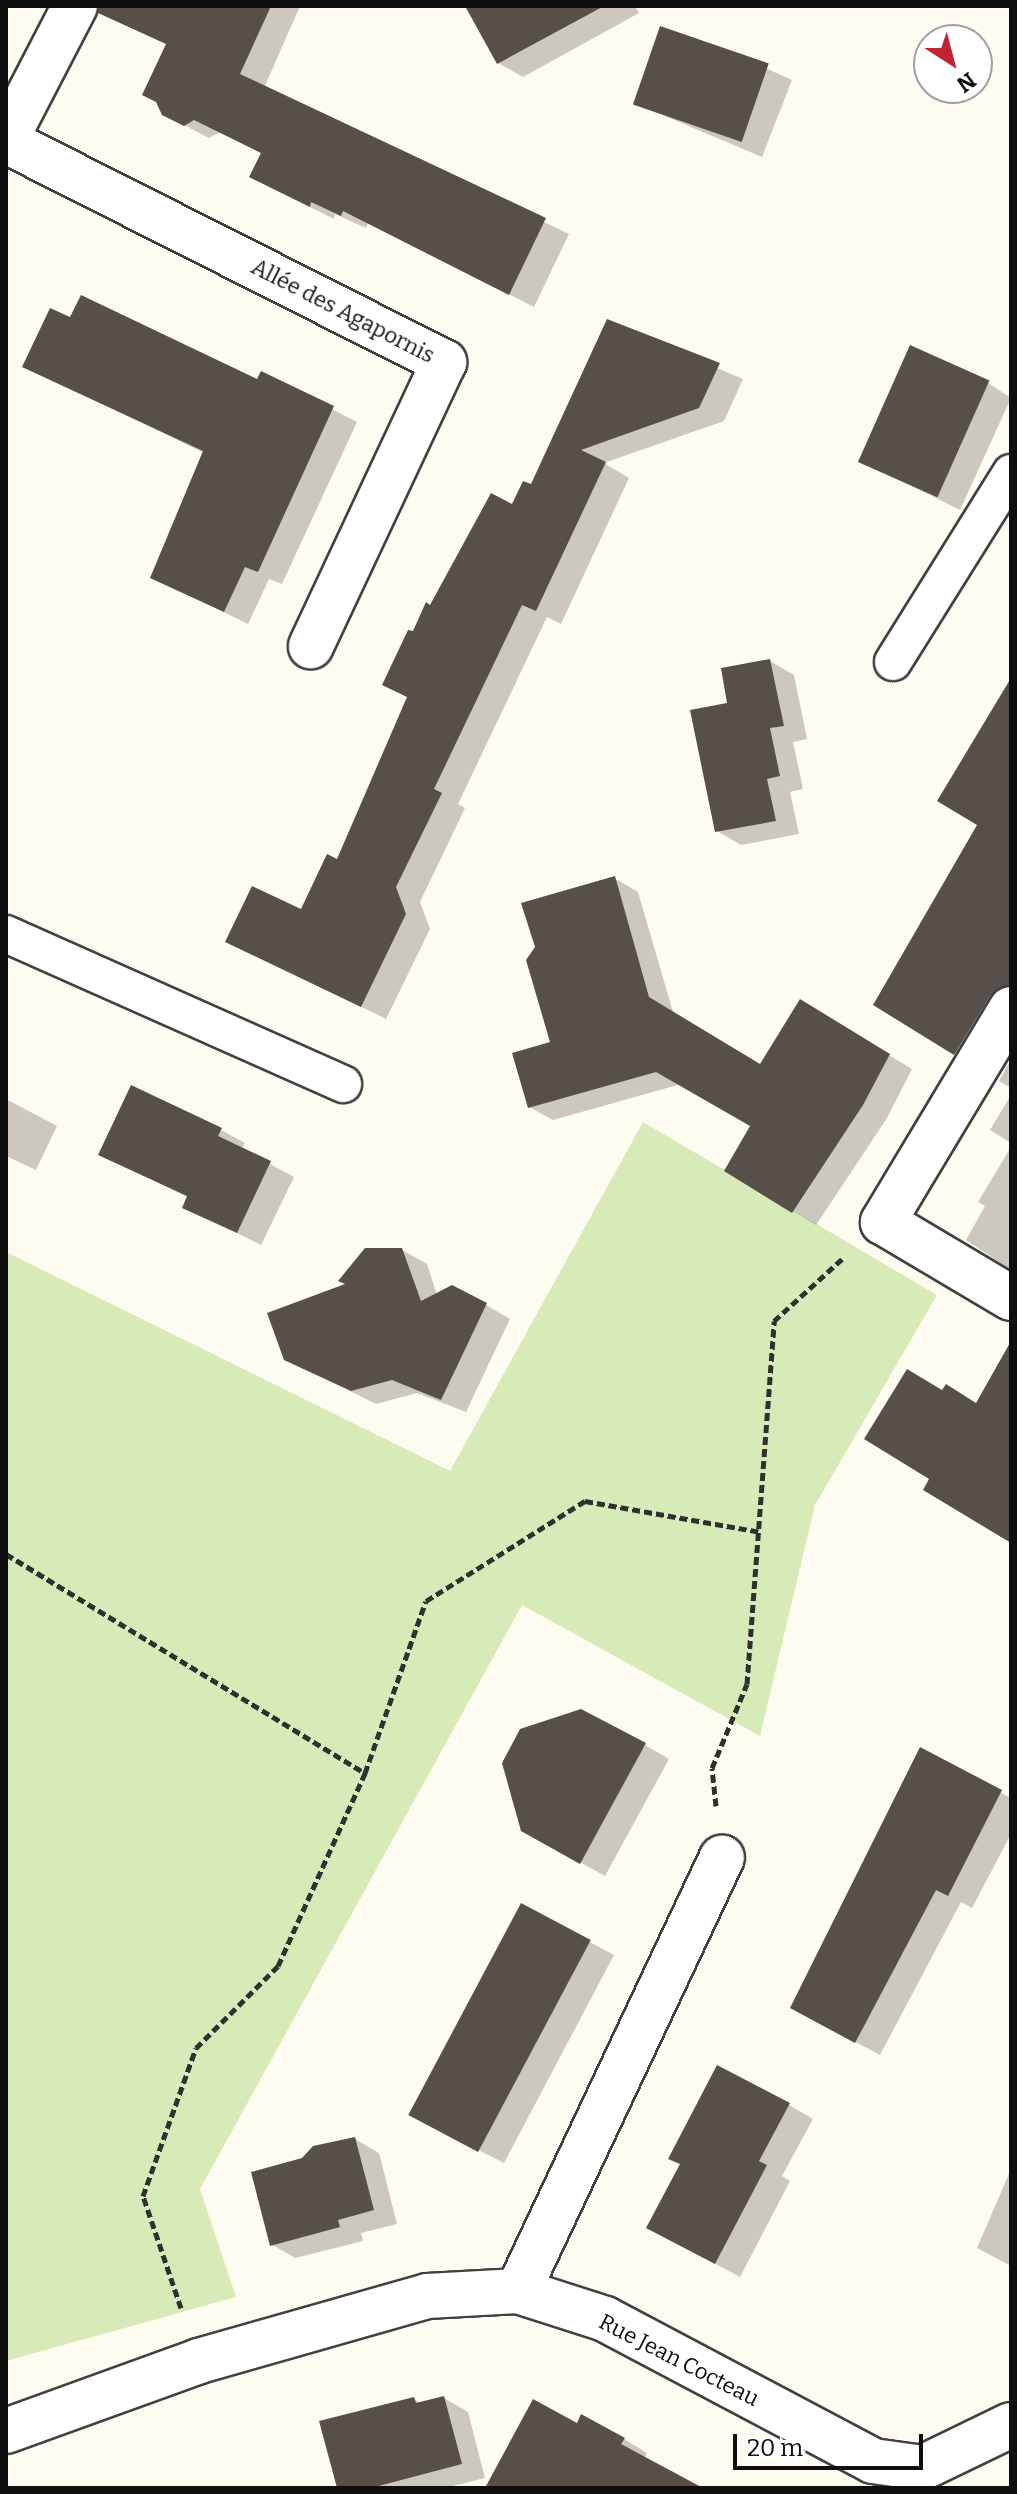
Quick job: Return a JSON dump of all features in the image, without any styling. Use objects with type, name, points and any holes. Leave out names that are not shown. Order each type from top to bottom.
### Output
[{"type":"street","name":"Allée des Agapornis","points":[[75,6],[6,140],[444,362],[311,646]]},
{"type":"street","points":[[1011,1009],[883,1222],[1011,1298]]},
{"type":"street","points":[[518,2291],[722,1858]]},
{"type":"street","name":"Rue Jean Cocteau","points":[[6,2431],[199,2361],[427,2296],[518,2291],[605,2319],[873,2461],[922,2468],[1011,2425]]},
{"type":"lane","points":[[893,662],[1011,473]]},
{"type":"lane","points":[[6,934],[343,1084]]},
{"type":"path","points":[[722,1858],[712,1768],[747,1684],[774,1321],[883,1222]]},
{"type":"path","points":[[199,2361],[143,2196],[196,2048],[278,1966],[365,1773],[426,1601],[585,1501],[760,1532]]},
{"type":"path","points":[[6,1554],[365,1773]]},
{"type":"green space","points":[[643,1122],[937,1295],[815,1505],[760,1736],[522,1605],[200,2189],[236,2297],[6,2361],[6,1252],[450,1471]]},
{"type":"building","points":[[100,6],[271,6],[240,74],[546,218],[509,295],[343,211],[341,216],[311,202],[310,207],[249,177],[261,153],[194,120],[184,126],[162,115],[156,102],[142,95],[166,44],[98,13]]},
{"type":"building","points":[[465,6],[604,6],[497,64]]},
{"type":"building","points":[[660,26],[769,63],[742,142],[633,104]]},
{"type":"building","points":[[81,295],[257,379],[261,371],[334,406],[258,572],[245,567],[224,612],[150,578],[203,451],[22,367],[50,308],[70,317]]},
{"type":"building","points":[[607,319],[720,363],[699,408],[581,450],[606,462],[536,611],[522,605],[434,789],[442,793],[396,887],[406,914],[361,1007],[225,942],[252,886],[301,909],[327,854],[337,859],[407,697],[382,685],[408,630],[413,631],[426,602],[430,605],[491,493],[512,504],[523,481],[531,484]]},
{"type":"building","points":[[910,345],[989,380],[937,497],[858,462]]},
{"type":"building","points":[[770,659],[784,726],[770,728],[780,776],[767,779],[776,821],[715,832],[690,710],[727,703],[721,668]]},
{"type":"building","points":[[1011,678],[1011,984],[990,996],[954,1055],[873,1005],[977,825],[937,801]]},
{"type":"building","points":[[615,876],[649,997],[760,1064],[800,999],[890,1054],[863,1105],[792,1213],[724,1171],[750,1126],[656,1072],[528,1108],[512,1053],[550,1042],[526,960],[535,947],[521,903]]},
{"type":"building","points":[[131,1085],[222,1128],[218,1136],[271,1161],[237,1233],[182,1208],[187,1196],[98,1155]]},
{"type":"building","points":[[365,1248],[402,1248],[421,1301],[452,1285],[487,1303],[441,1400],[392,1380],[351,1391],[284,1360],[267,1313],[345,1284],[338,1281]]},
{"type":"building","points":[[1011,1341],[1011,1543],[923,1490],[929,1479],[864,1439],[907,1369],[942,1390],[946,1384],[976,1403]]},
{"type":"building","points":[[581,1709],[646,1743],[580,1864],[521,1831],[502,1763],[520,1729]]},
{"type":"building","points":[[920,1747],[1002,1790],[948,1896],[936,1890],[855,2043],[790,2008]]},
{"type":"building","points":[[521,1903],[591,1940],[478,2152],[408,2115]]},
{"type":"building","points":[[717,2065],[790,2103],[759,2161],[767,2165],[715,2264],[646,2228],[680,2164],[668,2159]]},
{"type":"building","points":[[355,2137],[374,2210],[338,2220],[340,2227],[270,2246],[251,2172],[302,2158],[313,2146]]},
{"type":"building","points":[[444,2396],[462,2464],[371,2488],[337,2488],[319,2421],[414,2397],[416,2403]]},
{"type":"building","points":[[533,2399],[577,2423],[581,2414],[625,2438],[621,2444],[703,2488],[485,2488]]}]
